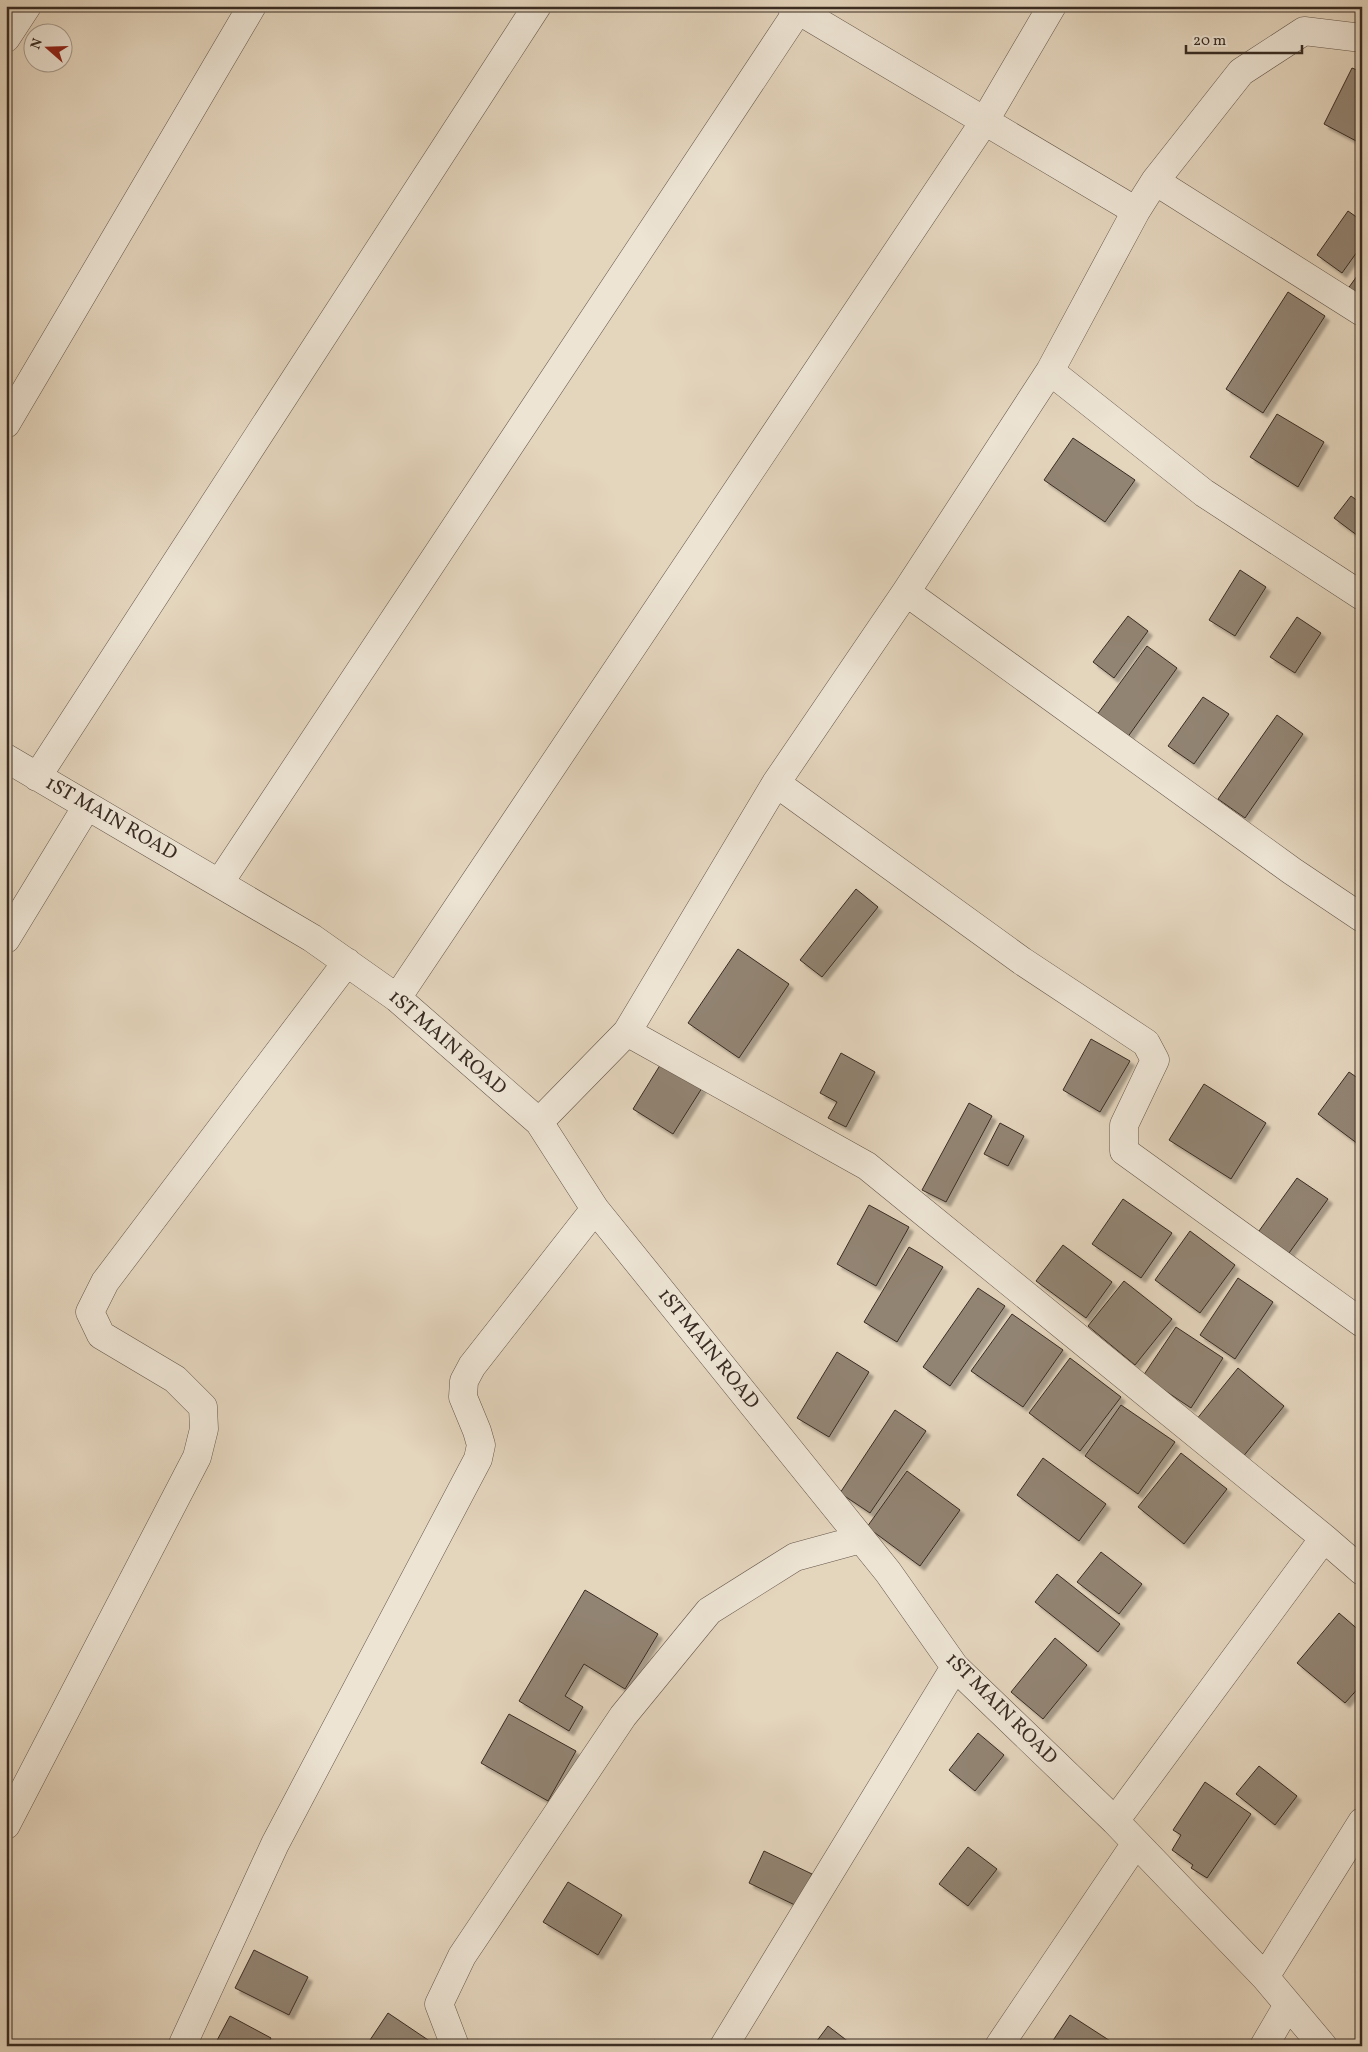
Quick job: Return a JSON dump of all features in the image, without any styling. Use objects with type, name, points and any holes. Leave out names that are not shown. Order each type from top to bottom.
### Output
[{"type":"street","points":[[6,38],[27,6]]},
{"type":"street","points":[[6,424],[252,6]]},
{"type":"street","points":[[38,777],[537,6]]},
{"type":"street","points":[[398,998],[984,122],[1052,6]]},
{"type":"street","points":[[220,882],[797,8],[984,122],[1136,211]]},
{"type":"street","points":[[539,1122],[627,1032],[776,783],[906,592],[1050,371],[1136,211],[1155,181],[1241,72],[1304,31],[1362,38]]},
{"type":"street","points":[[1155,181],[1362,312]]},
{"type":"street","points":[[1050,371],[1204,494],[1362,596]]},
{"type":"street","points":[[906,592],[1292,871],[1362,918]]},
{"type":"street","name":"1ST MAIN ROAD","points":[[6,758],[220,882],[312,938],[398,998],[539,1122],[595,1209],[888,1572],[955,1667],[1115,1821],[1265,1977],[1323,2046]]},
{"type":"street","points":[[776,783],[1022,961],[1146,1043],[1155,1060],[1124,1125],[1124,1151],[1362,1323]]},
{"type":"street","points":[[6,939],[87,806]]},
{"type":"street","points":[[6,1824],[197,1457],[204,1429],[202,1407],[196,1400],[175,1379],[101,1335],[90,1312],[105,1282],[347,962]]},
{"type":"street","points":[[627,1032],[867,1166],[1362,1571]]},
{"type":"street","points":[[182,2046],[275,1844],[478,1459],[480,1445],[477,1431],[463,1397],[464,1381],[472,1366],[595,1209]]},
{"type":"street","points":[[1115,1821],[1324,1538]]},
{"type":"street","points":[[455,2046],[440,2004],[462,1956],[623,1716],[709,1611],[796,1557],[862,1539]]},
{"type":"street","points":[[724,2046],[955,1667]]},
{"type":"street","points":[[1265,1977],[1362,1822]]},
{"type":"street","points":[[999,2046],[1136,1843]]},
{"type":"street","points":[[1264,2046],[1288,2005]]},
{"type":"building","points":[[1352,68],[1362,72],[1362,140],[1360,143],[1324,124]]},
{"type":"building","points":[[1348,211],[1362,221],[1362,245],[1342,273],[1317,255]]},
{"type":"building","points":[[1362,269],[1362,300],[1347,290]]},
{"type":"building","points":[[1288,292],[1325,316],[1263,413],[1226,389]]},
{"type":"building","points":[[1277,414],[1324,442],[1298,487],[1250,457]]},
{"type":"building","points":[[1073,438],[1135,480],[1105,522],[1044,480]]},
{"type":"building","points":[[1351,496],[1362,504],[1362,539],[1334,518]]},
{"type":"building","points":[[1240,570],[1266,587],[1235,636],[1209,620]]},
{"type":"building","points":[[1128,616],[1148,631],[1114,678],[1093,662]]},
{"type":"building","points":[[1297,617],[1321,633],[1295,673],[1270,657]]},
{"type":"building","points":[[1147,646],[1177,668],[1122,745],[1091,723]]},
{"type":"building","points":[[1203,697],[1229,714],[1194,764],[1168,746]]},
{"type":"building","points":[[1277,715],[1303,734],[1245,818],[1218,799]]},
{"type":"building","points":[[1362,768],[1362,780],[1356,776]]},
{"type":"building","points":[[1362,872],[1362,884],[1356,881]]},
{"type":"building","points":[[856,889],[878,907],[822,977],[800,960]]},
{"type":"building","points":[[738,949],[789,984],[739,1058],[688,1023]]},
{"type":"building","points":[[1091,1039],[1130,1061],[1100,1112],[1063,1090]]},
{"type":"building","points":[[841,1053],[875,1072],[846,1127],[828,1118],[837,1102],[820,1093]]},
{"type":"building","points":[[662,1062],[702,1088],[673,1134],[633,1109]]},
{"type":"building","points":[[1349,1072],[1362,1081],[1362,1147],[1318,1114]]},
{"type":"building","points":[[1204,1084],[1266,1123],[1231,1179],[1169,1140]]},
{"type":"building","points":[[969,1103],[992,1116],[946,1202],[922,1190]]},
{"type":"building","points":[[1000,1123],[1024,1136],[1008,1166],[984,1154]]},
{"type":"building","points":[[1297,1178],[1328,1199],[1284,1260],[1254,1238]]},
{"type":"building","points":[[1123,1199],[1172,1233],[1141,1278],[1092,1244]]},
{"type":"building","points":[[869,1205],[909,1227],[876,1286],[837,1264]]},
{"type":"building","points":[[1190,1231],[1235,1265],[1200,1313],[1155,1280]]},
{"type":"building","points":[[1063,1245],[1112,1282],[1086,1318],[1036,1281]]},
{"type":"building","points":[[909,1247],[943,1267],[897,1342],[864,1322]]},
{"type":"building","points":[[1238,1278],[1273,1302],[1235,1359],[1200,1335]]},
{"type":"building","points":[[1124,1281],[1172,1319],[1135,1365],[1088,1326]]},
{"type":"building","points":[[978,1288],[1005,1306],[950,1386],[923,1367]]},
{"type":"building","points":[[1012,1314],[1063,1350],[1023,1407],[971,1371]]},
{"type":"building","points":[[1176,1327],[1223,1358],[1191,1408],[1143,1376]]},
{"type":"building","points":[[837,1352],[869,1372],[829,1437],[797,1418]]},
{"type":"building","points":[[1070,1358],[1121,1397],[1080,1451],[1029,1413]]},
{"type":"building","points":[[1238,1368],[1284,1406],[1242,1458],[1196,1420]]},
{"type":"building","points":[[1121,1405],[1175,1442],[1138,1494],[1085,1456]]},
{"type":"building","points":[[895,1410],[926,1431],[870,1513],[840,1493]]},
{"type":"building","points":[[1181,1453],[1227,1489],[1184,1544],[1138,1507]]},
{"type":"building","points":[[1043,1458],[1106,1504],[1079,1541],[1017,1495]]},
{"type":"building","points":[[907,1471],[960,1510],[920,1566],[867,1527]]},
{"type":"building","points":[[1101,1552],[1142,1584],[1119,1614],[1077,1582]]},
{"type":"building","points":[[1057,1574],[1120,1624],[1098,1652],[1035,1602]]},
{"type":"building","points":[[585,1590],[658,1634],[625,1689],[584,1664],[565,1696],[583,1707],[569,1731],[519,1701]]},
{"type":"building","points":[[1339,1613],[1362,1633],[1362,1684],[1345,1703],[1297,1663]]},
{"type":"building","points":[[1055,1638],[1087,1665],[1043,1719],[1011,1692]]},
{"type":"building","points":[[509,1714],[576,1751],[548,1801],[481,1763]]},
{"type":"building","points":[[978,1733],[1004,1755],[975,1791],[949,1770]]},
{"type":"building","points":[[1259,1766],[1297,1796],[1275,1825],[1236,1794]]},
{"type":"building","points":[[1205,1782],[1251,1814],[1207,1878],[1191,1868],[1193,1865],[1172,1850],[1181,1835],[1173,1830]]},
{"type":"building","points":[[968,1847],[997,1869],[968,1906],[939,1884]]},
{"type":"building","points":[[764,1851],[812,1874],[797,1906],[749,1883]]},
{"type":"building","points":[[568,1882],[622,1915],[598,1955],[543,1922]]},
{"type":"building","points":[[254,1950],[308,1977],[289,2015],[235,1988]]},
{"type":"building","points":[[388,2013],[437,2046],[366,2046]]},
{"type":"building","points":[[1070,2015],[1118,2046],[1057,2046],[1052,2042]]},
{"type":"building","points":[[230,2016],[271,2038],[267,2046],[214,2046]]},
{"type":"building","points":[[828,2026],[854,2046],[813,2046]]},
{"type":"building","points":[[654,2040],[663,2046],[651,2046]]}]
